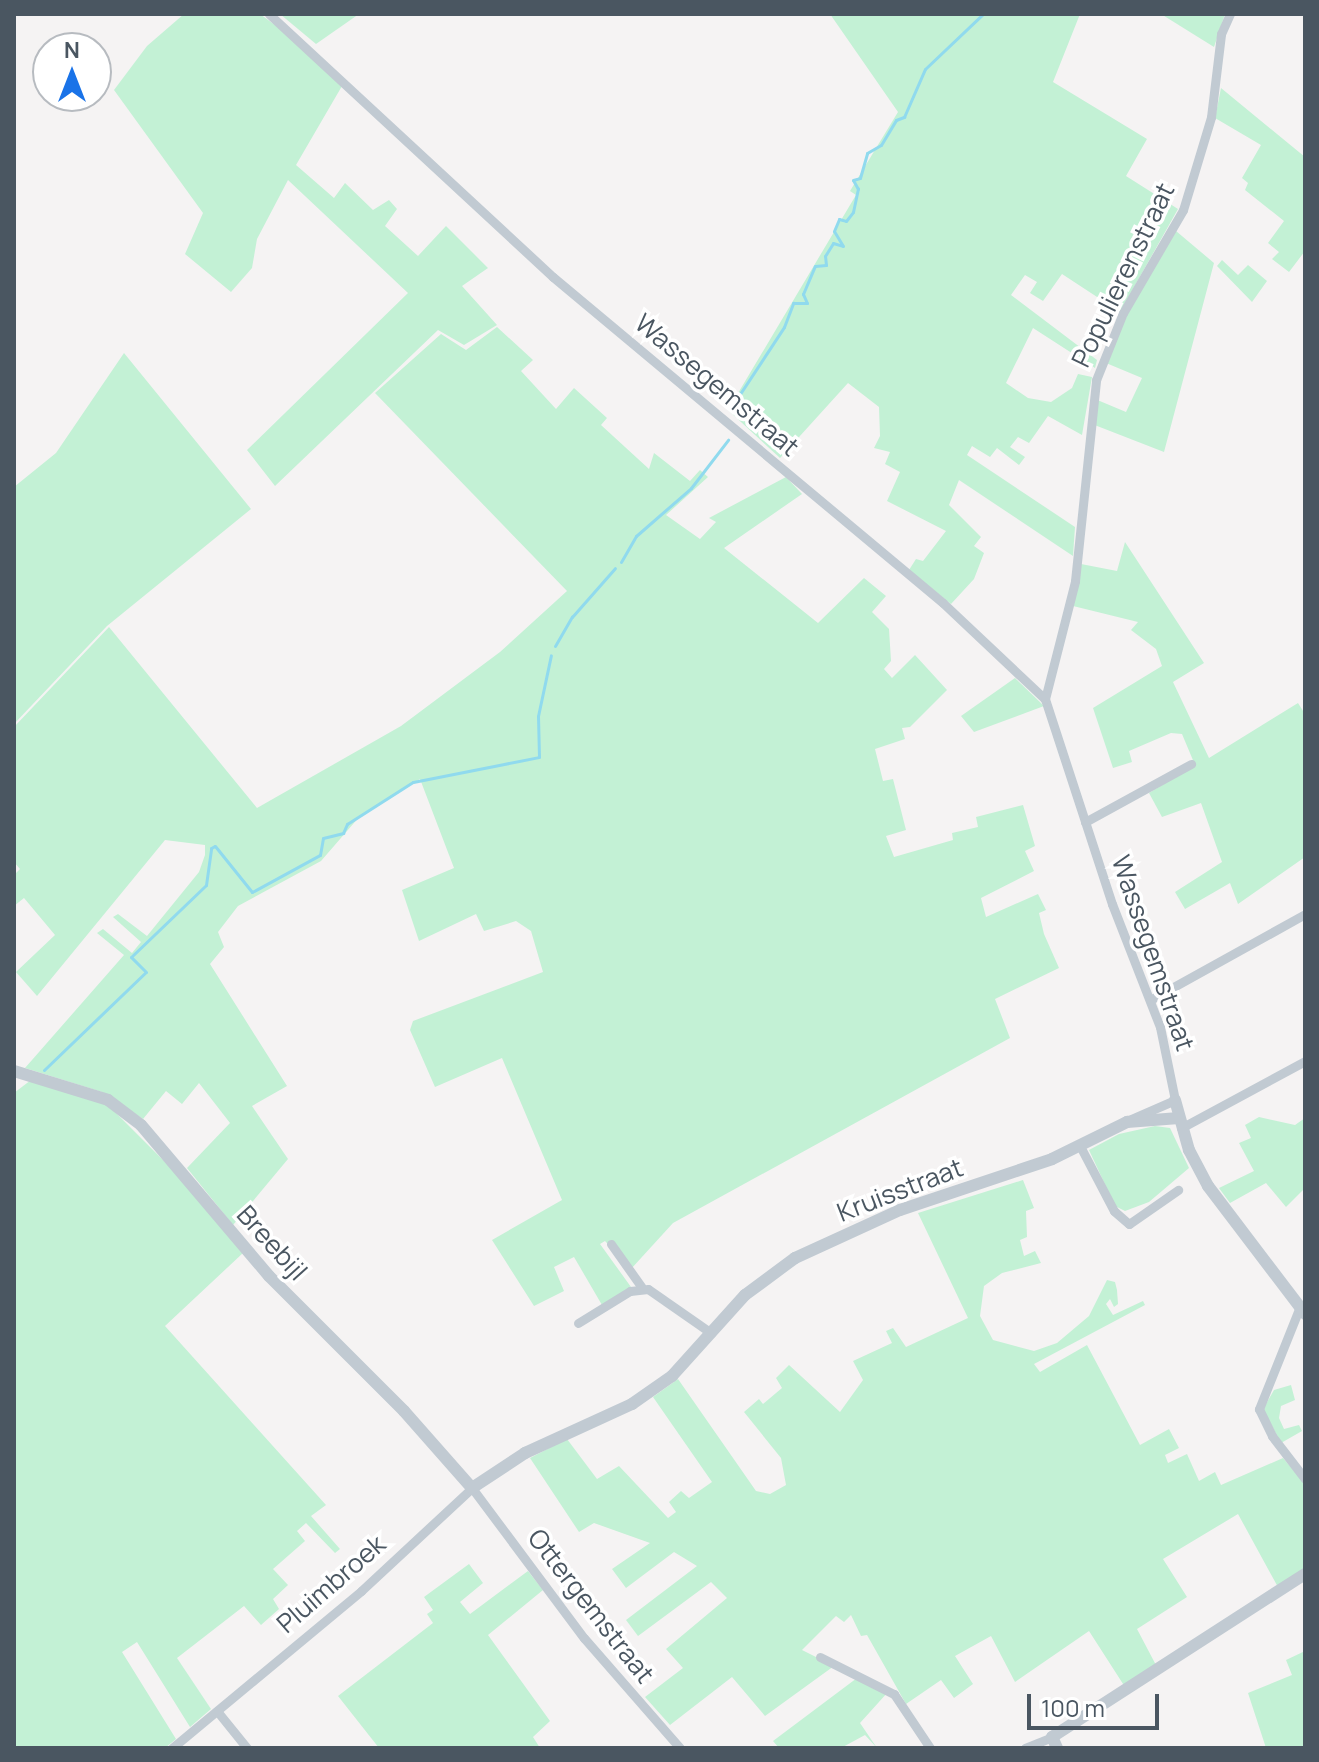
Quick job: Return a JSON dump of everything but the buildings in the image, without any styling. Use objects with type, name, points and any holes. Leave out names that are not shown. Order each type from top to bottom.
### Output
[{"type":"street","name":"Wassegemstraat","points":[[269,14],[553,277],[943,603],[1045,699],[1085,822],[1150,1000],[1175,1100]]},
{"type":"street","name":"Populierenstraat","points":[[1045,699],[1075,581],[1093,388],[1123,313],[1183,210],[1211,117],[1221,34],[1230,14]]},
{"type":"street","points":[[1085,822],[1191,764]]},
{"type":"street","points":[[1150,1000],[1305,914]]},
{"type":"street","points":[[1180,1123],[1305,1061]]},
{"type":"street","name":"Breebijl","points":[[14,1071],[95,1095],[134,1119],[269,1276],[404,1411],[472,1488]]},
{"type":"street","points":[[1175,1100],[1180,1123],[1208,1186],[1302,1312],[1259,1409],[1272,1436],[1305,1479]]},
{"type":"street","name":"Kruisstraat","points":[[472,1488],[525,1453],[632,1404],[672,1376],[745,1295],[795,1258],[900,1210],[1023,1170],[1175,1100]]},
{"type":"street","name":"Kruisstraat","points":[[1127,1122],[1180,1123]]},
{"type":"street","points":[[1080,1146],[1114,1211],[1129,1224],[1178,1190]]},
{"type":"street","points":[[611,1244],[643,1289],[711,1333]]},
{"type":"street","points":[[578,1323],[621,1296],[643,1289]]},
{"type":"street","name":"Pluimbroek","points":[[172,1748],[361,1591],[472,1488]]},
{"type":"street","name":"Ottergemstraat","points":[[472,1488],[584,1638],[680,1748]]},
{"type":"street","points":[[1025,1748],[1055,1743],[1305,1574]]},
{"type":"street","points":[[820,1657],[894,1694],[930,1748]]},
{"type":"street","points":[[217,1711],[247,1748]]},
{"type":"green space","points":[[184,14],[260,14],[283,31],[342,86],[296,165],[334,198],[345,183],[373,210],[389,200],[397,209],[385,226],[418,256],[446,226],[488,268],[462,286],[497,325],[464,345],[438,330],[275,486],[247,450],[408,293],[288,180],[257,239],[252,268],[231,292],[185,254],[203,213],[114,90],[147,46]]},
{"type":"green space","points":[[280,14],[359,14],[316,44]]},
{"type":"green space","points":[[830,14],[1080,14],[1053,82],[1147,139],[1126,176],[1178,209],[1120,312],[1062,274],[1043,301],[1030,293],[1037,282],[1025,275],[1011,295],[1097,360],[1095,368],[1033,328],[1006,383],[1028,398],[1051,402],[1072,388],[1078,374],[1092,377],[1082,435],[1048,416],[1029,443],[1018,437],[1010,447],[1025,457],[1019,465],[997,448],[990,457],[972,446],[967,455],[1075,527],[1073,556],[959,480],[949,505],[981,537],[974,546],[984,553],[974,579],[951,604],[909,570],[916,559],[923,561],[946,531],[887,501],[900,472],[885,464],[890,452],[874,448],[880,436],[879,407],[848,383],[780,458],[728,410],[856,195],[850,191],[898,112]]},
{"type":"green space","points":[[1161,14],[1225,14],[1214,47]]},
{"type":"green space","points":[[1221,88],[1305,157],[1305,251],[1289,272],[1272,259],[1279,252],[1268,243],[1284,221],[1245,190],[1248,183],[1242,178],[1261,145],[1215,118]]},
{"type":"green space","points":[[1176,231],[1214,263],[1164,452],[1092,424],[1095,399],[1126,412],[1142,378],[1106,363],[1136,295]]},
{"type":"green space","points":[[1222,260],[1238,275],[1248,265],[1267,281],[1252,302],[1217,266]]},
{"type":"green space","points":[[497,327],[533,360],[521,371],[556,409],[574,388],[607,418],[601,425],[649,469],[654,453],[690,481],[700,470],[708,477],[666,515],[700,539],[716,522],[709,518],[786,477],[802,494],[724,548],[818,623],[864,578],[886,596],[872,612],[889,629],[891,661],[884,669],[892,678],[915,655],[947,690],[910,727],[902,728],[905,739],[875,749],[883,781],[893,779],[906,830],[886,836],[894,857],[953,840],[952,833],[978,827],[976,817],[1023,805],[1035,846],[1025,851],[1034,871],[981,898],[986,917],[1038,894],[1046,910],[1039,913],[1044,934],[1059,968],[995,999],[1010,1038],[673,1223],[631,1269],[605,1241],[600,1244],[631,1287],[602,1305],[574,1257],[554,1267],[564,1291],[534,1306],[492,1240],[562,1200],[502,1058],[435,1087],[410,1030],[413,1021],[543,972],[531,931],[516,921],[484,931],[476,914],[419,941],[402,890],[454,868],[420,779],[360,816],[321,861],[238,906],[218,932],[224,947],[210,964],[287,1086],[252,1106],[288,1159],[233,1225],[187,1168],[230,1123],[199,1083],[182,1104],[166,1091],[143,1119],[102,1092],[25,1068],[124,955],[97,933],[103,929],[132,953],[141,942],[113,917],[118,914],[147,936],[199,872],[205,855],[205,845],[165,840],[37,996],[16,972],[55,935],[24,898],[14,906],[14,875],[20,869],[14,862],[14,727],[109,627],[257,808],[401,726],[500,652],[567,591],[375,393],[441,334],[466,350]]},
{"type":"green space","points":[[124,353],[251,509],[107,626],[14,724],[14,487],[56,453]]},
{"type":"green space","points":[[1125,542],[1204,663],[1173,682],[1209,758],[1298,703],[1305,714],[1305,857],[1238,904],[1230,883],[1185,909],[1175,892],[1222,862],[1201,803],[1162,817],[1149,793],[1195,765],[1182,734],[1171,733],[1129,751],[1132,762],[1113,768],[1093,708],[1162,666],[1156,649],[1131,630],[1138,622],[1073,606],[1081,564],[1117,571]]},
{"type":"green space","points":[[1015,678],[1044,706],[974,732],[961,716]]},
{"type":"green space","points":[[31,1080],[108,1105],[178,1175],[243,1253],[165,1326],[326,1505],[311,1516],[340,1549],[335,1553],[306,1523],[297,1531],[305,1541],[273,1569],[288,1585],[273,1599],[279,1609],[261,1625],[244,1606],[177,1658],[211,1709],[190,1727],[137,1642],[122,1652],[176,1739],[165,1748],[14,1748],[14,1093]]},
{"type":"green space","points":[[1259,1117],[1295,1125],[1305,1118],[1305,1188],[1286,1207],[1266,1183],[1230,1203],[1219,1188],[1254,1171],[1239,1143],[1251,1138],[1245,1125]]},
{"type":"green space","points":[[1155,1126],[1170,1128],[1189,1168],[1149,1202],[1125,1211],[1115,1206],[1089,1150],[1119,1134]]},
{"type":"green space","points":[[1023,1180],[1034,1208],[1026,1211],[1027,1237],[1020,1240],[1024,1256],[1035,1251],[1041,1263],[1002,1273],[984,1286],[980,1316],[993,1340],[1034,1351],[1057,1343],[1089,1316],[1107,1280],[1115,1282],[1117,1290],[1118,1304],[1114,1307],[1110,1299],[1106,1304],[1113,1315],[1143,1301],[1145,1305],[1034,1364],[1040,1372],[1087,1345],[1140,1445],[1169,1429],[1179,1448],[1165,1455],[1168,1463],[1187,1454],[1199,1481],[1215,1472],[1221,1485],[1283,1458],[1305,1484],[1305,1568],[1279,1589],[1238,1514],[1163,1559],[1187,1597],[1137,1629],[1157,1667],[1125,1687],[1089,1631],[1015,1682],[991,1636],[955,1656],[973,1684],[954,1698],[941,1680],[906,1704],[867,1635],[861,1636],[851,1615],[844,1622],[836,1616],[802,1650],[834,1666],[765,1716],[732,1677],[670,1725],[645,1697],[683,1668],[666,1649],[727,1598],[711,1582],[638,1636],[626,1620],[697,1566],[674,1552],[626,1588],[612,1569],[650,1543],[594,1523],[579,1532],[530,1458],[567,1439],[597,1479],[619,1466],[668,1518],[676,1512],[669,1502],[681,1491],[689,1498],[712,1482],[653,1397],[678,1379],[756,1491],[770,1494],[786,1485],[781,1458],[744,1412],[759,1399],[763,1404],[782,1388],[776,1378],[789,1365],[840,1412],[863,1380],[853,1361],[892,1343],[886,1331],[893,1328],[906,1347],[968,1318],[918,1213]]},
{"type":"green space","points":[[1291,1385],[1295,1400],[1281,1406],[1279,1418],[1284,1429],[1299,1425],[1302,1431],[1281,1443],[1263,1409],[1274,1390]]},
{"type":"green space","points":[[469,1564],[483,1583],[460,1602],[470,1614],[528,1571],[543,1590],[488,1635],[550,1721],[533,1737],[540,1748],[379,1748],[338,1696],[433,1623],[427,1614],[433,1610],[424,1597]]},
{"type":"green space","points":[[1305,1651],[1305,1748],[1266,1748],[1248,1693],[1292,1675],[1286,1660]]},
{"type":"green space","points":[[857,1678],[888,1692],[860,1723],[877,1748],[865,1735],[841,1748],[779,1748],[773,1741]]},
{"type":"waterway","points":[[730,409],[784,327],[793,303],[807,303],[803,294],[815,266],[826,265],[825,256],[833,243],[843,246],[834,231],[839,219],[846,221],[853,212],[858,189],[853,180],[860,178],[867,153],[881,145],[896,120],[904,117],[925,69],[983,14]]},
{"type":"waterway","points":[[621,562],[636,536],[691,488],[728,440]]},
{"type":"waterway","points":[[555,646],[572,617],[615,568]]},
{"type":"waterway","points":[[44,1070],[146,972],[131,957],[206,885],[211,848],[215,846],[252,892],[320,855],[323,838],[343,833],[347,824],[413,782],[539,757],[538,716],[551,655]]}]
